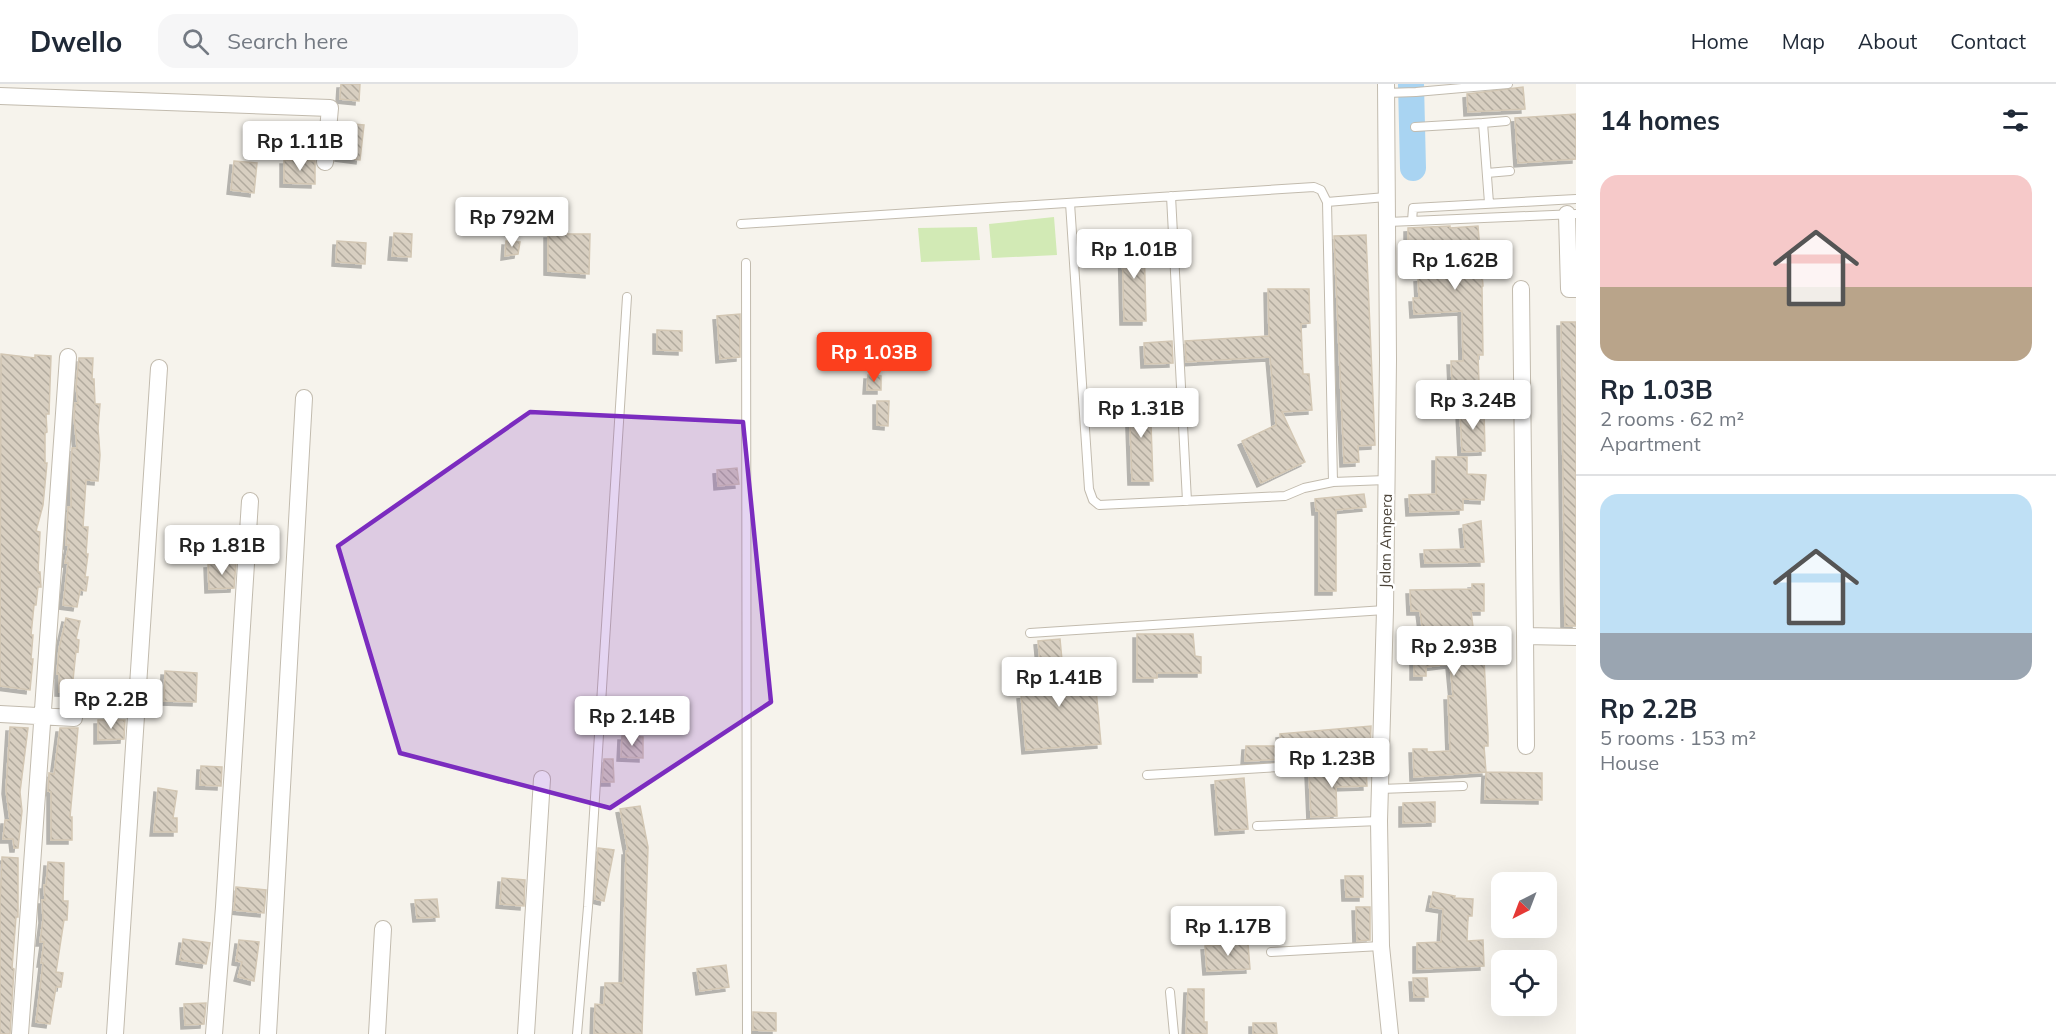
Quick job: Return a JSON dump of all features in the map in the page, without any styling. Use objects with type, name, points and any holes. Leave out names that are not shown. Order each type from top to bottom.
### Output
[{"type":"street","name":"Jalan Ampera","points":[[1389,90],[1386,196],[1388,222],[1385,610],[1379,821],[1381,946],[1390,1034]]},
{"type":"street","points":[[0,96],[330,108],[325,162]]},
{"type":"street","points":[[1571,214],[1569,289],[1576,289]]},
{"type":"street","points":[[1521,289],[1526,746]]},
{"type":"street","points":[[20,1034],[68,357]]},
{"type":"street","points":[[115,1034],[159,368]]},
{"type":"street","points":[[268,1034],[304,398]]},
{"type":"street","points":[[213,1034],[224,908],[250,501]]},
{"type":"street","points":[[1525,636],[1576,637]]},
{"type":"street","points":[[0,714],[74,718]]},
{"type":"street","points":[[526,1034],[542,779]]},
{"type":"street","points":[[377,1034],[383,929]]},
{"type":"lane","points":[[1389,90],[1416,92],[1508,84]]},
{"type":"lane","points":[[1415,127],[1506,121]]},
{"type":"lane","points":[[1483,123],[1489,203]]},
{"type":"lane","points":[[1487,173],[1510,171]]},
{"type":"lane","points":[[741,224],[1314,187],[1322,190],[1327,202],[1332,482]]},
{"type":"lane","points":[[1171,196],[1187,501]]},
{"type":"lane","points":[[1327,202],[1386,196]]},
{"type":"lane","points":[[1412,221],[1413,207],[1576,199]]},
{"type":"lane","points":[[1070,203],[1089,489],[1093,500],[1098,505],[1285,496],[1304,488],[1332,482],[1386,480]]},
{"type":"lane","points":[[1388,222],[1571,214]]},
{"type":"lane","points":[[746,263],[747,1034]]},
{"type":"lane","points":[[577,1034],[627,297]]},
{"type":"lane","points":[[1030,633],[1385,610]]},
{"type":"lane","points":[[1147,775],[1380,761]]},
{"type":"lane","points":[[1380,789],[1463,786]]},
{"type":"lane","points":[[1257,826],[1379,821]]},
{"type":"lane","points":[[1271,952],[1381,946]]},
{"type":"lane","points":[[1170,992],[1174,1034]]},
{"type":"highlighted area","points":[[530,412],[743,422],[771,702],[610,808],[400,753],[338,546]]},
{"type":"green space","points":[[1054,217],[1057,255],[992,258],[989,224]]},
{"type":"green space","points":[[977,227],[980,260],[921,262],[918,228]]},
{"type":"building","points":[[341,84],[360,84],[359,101],[340,99]]},
{"type":"building","points":[[1523,87],[1525,109],[1468,112],[1467,94]]},
{"type":"building","points":[[1576,114],[1576,159],[1518,163],[1515,118]]},
{"type":"building","points":[[342,123],[364,125],[360,160],[339,157]]},
{"type":"building","points":[[284,160],[315,161],[315,184],[284,183]]},
{"type":"building","points":[[234,161],[257,163],[254,193],[231,190]]},
{"type":"building","points":[[1450,226],[1450,228],[1478,226],[1483,286],[1483,355],[1478,355],[1479,382],[1452,383],[1451,361],[1463,361],[1462,311],[1414,314],[1413,298],[1419,298],[1418,278],[1461,275],[1459,248],[1408,248],[1408,228]]},
{"type":"building","points":[[394,233],[412,234],[411,257],[392,256]]},
{"type":"building","points":[[548,234],[590,234],[589,274],[548,271]]},
{"type":"building","points":[[1366,235],[1375,445],[1358,446],[1359,462],[1344,463],[1334,236]]},
{"type":"building","points":[[1144,239],[1146,321],[1124,321],[1122,240]]},
{"type":"building","points":[[337,241],[366,243],[365,264],[336,262]]},
{"type":"building","points":[[506,241],[520,242],[518,254],[505,256]]},
{"type":"building","points":[[1268,289],[1309,289],[1310,323],[1301,324],[1303,374],[1309,374],[1312,410],[1282,412],[1305,462],[1261,483],[1242,441],[1276,425],[1270,357],[1186,362],[1185,341],[1269,336]]},
{"type":"building","points":[[740,314],[740,357],[720,359],[717,316]]},
{"type":"building","points":[[1561,322],[1576,322],[1576,626],[1565,626]]},
{"type":"building","points":[[657,330],[682,331],[682,351],[657,350]]},
{"type":"building","points":[[1172,341],[1173,363],[1145,364],[1144,343]]},
{"type":"building","points":[[1,354],[35,358],[35,355],[51,356],[49,414],[46,414],[47,432],[45,433],[45,463],[47,463],[43,505],[36,531],[40,532],[38,572],[40,572],[41,587],[38,587],[36,605],[34,605],[30,690],[0,686]]},
{"type":"building","points":[[79,358],[93,358],[92,379],[94,379],[95,404],[100,404],[98,428],[100,455],[98,481],[86,480],[83,527],[88,527],[85,577],[88,577],[86,591],[80,590],[77,607],[63,605],[68,563],[65,563],[69,545],[66,545],[68,507],[71,507],[72,448],[77,448],[74,417],[75,403],[78,403],[76,386]]},
{"type":"building","points":[[868,375],[881,376],[881,390],[867,390]]},
{"type":"building","points":[[1150,396],[1153,481],[1132,481],[1129,397]]},
{"type":"building","points":[[877,401],[889,401],[888,426],[877,425]]},
{"type":"building","points":[[1484,411],[1485,451],[1462,452],[1460,412]]},
{"type":"building","points":[[1436,457],[1467,457],[1467,474],[1486,475],[1484,500],[1463,499],[1463,510],[1410,512],[1409,495],[1436,494]]},
{"type":"building","points":[[737,468],[739,484],[718,486],[717,470]]},
{"type":"building","points":[[1364,494],[1366,507],[1336,510],[1336,591],[1319,591],[1319,511],[1316,511],[1315,499]]},
{"type":"building","points":[[1481,521],[1484,562],[1425,563],[1424,550],[1465,549],[1463,525]]},
{"type":"building","points":[[236,563],[234,588],[209,589],[208,564]]},
{"type":"building","points":[[1472,584],[1484,584],[1484,611],[1471,611],[1475,643],[1482,642],[1484,660],[1488,735],[1488,746],[1484,746],[1486,772],[1414,777],[1413,749],[1427,749],[1427,752],[1450,751],[1448,696],[1453,696],[1450,664],[1426,667],[1426,676],[1414,676],[1414,651],[1425,651],[1420,611],[1411,611],[1410,590],[1472,589]]},
{"type":"building","points":[[66,618],[80,621],[76,639],[79,640],[73,680],[80,680],[79,693],[59,692],[59,674],[57,674],[59,649]]},
{"type":"building","points":[[1137,634],[1193,634],[1195,656],[1201,657],[1201,673],[1157,673],[1157,678],[1137,678]]},
{"type":"building","points":[[1060,639],[1065,692],[1096,689],[1101,744],[1026,750],[1021,695],[1043,693],[1038,641]]},
{"type":"building","points":[[165,671],[197,673],[196,702],[164,701]]},
{"type":"building","points":[[98,720],[125,720],[124,739],[98,740]]},
{"type":"building","points":[[1371,726],[1370,753],[1366,755],[1245,761],[1246,746],[1281,746],[1280,734]]},
{"type":"building","points":[[10,727],[28,728],[20,792],[22,811],[18,848],[14,848],[13,839],[3,839],[5,820],[10,820],[6,790]]},
{"type":"building","points":[[60,728],[78,728],[70,817],[72,817],[72,840],[51,840],[49,773],[54,774]]},
{"type":"building","points":[[622,736],[643,737],[643,758],[621,757]]},
{"type":"building","points":[[604,759],[613,759],[614,782],[602,782]]},
{"type":"building","points":[[201,766],[222,767],[221,786],[200,785]]},
{"type":"building","points":[[1366,768],[1367,786],[1336,787],[1337,816],[1311,817],[1309,772]]},
{"type":"building","points":[[1486,772],[1542,773],[1542,800],[1485,799]]},
{"type":"building","points":[[1244,778],[1248,829],[1219,831],[1215,781]]},
{"type":"building","points":[[158,788],[177,791],[173,818],[177,818],[177,832],[154,832]]},
{"type":"building","points":[[1435,802],[1435,822],[1403,823],[1403,803]]},
{"type":"building","points":[[640,806],[648,847],[642,1034],[594,1034],[595,1004],[604,1005],[605,983],[623,983],[626,851],[628,851],[620,809]]},
{"type":"building","points":[[598,848],[614,850],[604,901],[595,899]]},
{"type":"building","points":[[2,857],[18,858],[18,917],[16,917],[12,968],[14,969],[10,1034],[0,1034]]},
{"type":"building","points":[[48,862],[64,863],[63,901],[68,901],[67,920],[64,920],[56,972],[63,973],[61,987],[56,987],[50,1024],[36,1022],[43,963],[41,963],[44,942],[40,942],[43,919],[42,900],[45,900],[44,885],[46,885]]},
{"type":"building","points":[[1345,876],[1363,876],[1363,897],[1346,897]]},
{"type":"building","points":[[502,878],[525,880],[524,906],[500,904]]},
{"type":"building","points":[[236,887],[266,890],[264,913],[234,910]]},
{"type":"building","points":[[1433,892],[1455,896],[1454,898],[1473,899],[1472,916],[1468,916],[1467,941],[1483,940],[1484,966],[1417,969],[1417,943],[1441,942],[1443,909],[1430,907]]},
{"type":"building","points":[[437,899],[439,917],[417,918],[415,900]]},
{"type":"building","points":[[1356,907],[1370,907],[1370,940],[1357,941]]},
{"type":"building","points":[[183,939],[210,943],[206,964],[180,960]]},
{"type":"building","points":[[239,940],[259,942],[254,981],[238,977],[242,962],[236,961]]},
{"type":"building","points":[[1248,943],[1250,969],[1207,971],[1205,946]]},
{"type":"building","points":[[726,965],[729,987],[700,991],[697,969]]},
{"type":"building","points":[[1413,978],[1427,978],[1428,997],[1414,997]]},
{"type":"building","points":[[1188,989],[1204,989],[1204,1022],[1207,1022],[1207,1034],[1186,1034]]},
{"type":"building","points":[[206,1003],[204,1024],[185,1025],[184,1004]]},
{"type":"building","points":[[753,1012],[776,1013],[776,1031],[753,1030]]},
{"type":"building","points":[[1253,1023],[1276,1023],[1277,1034],[1253,1034]]},
{"type":"waterway","points":[[1411,84],[1413,168]]}]
